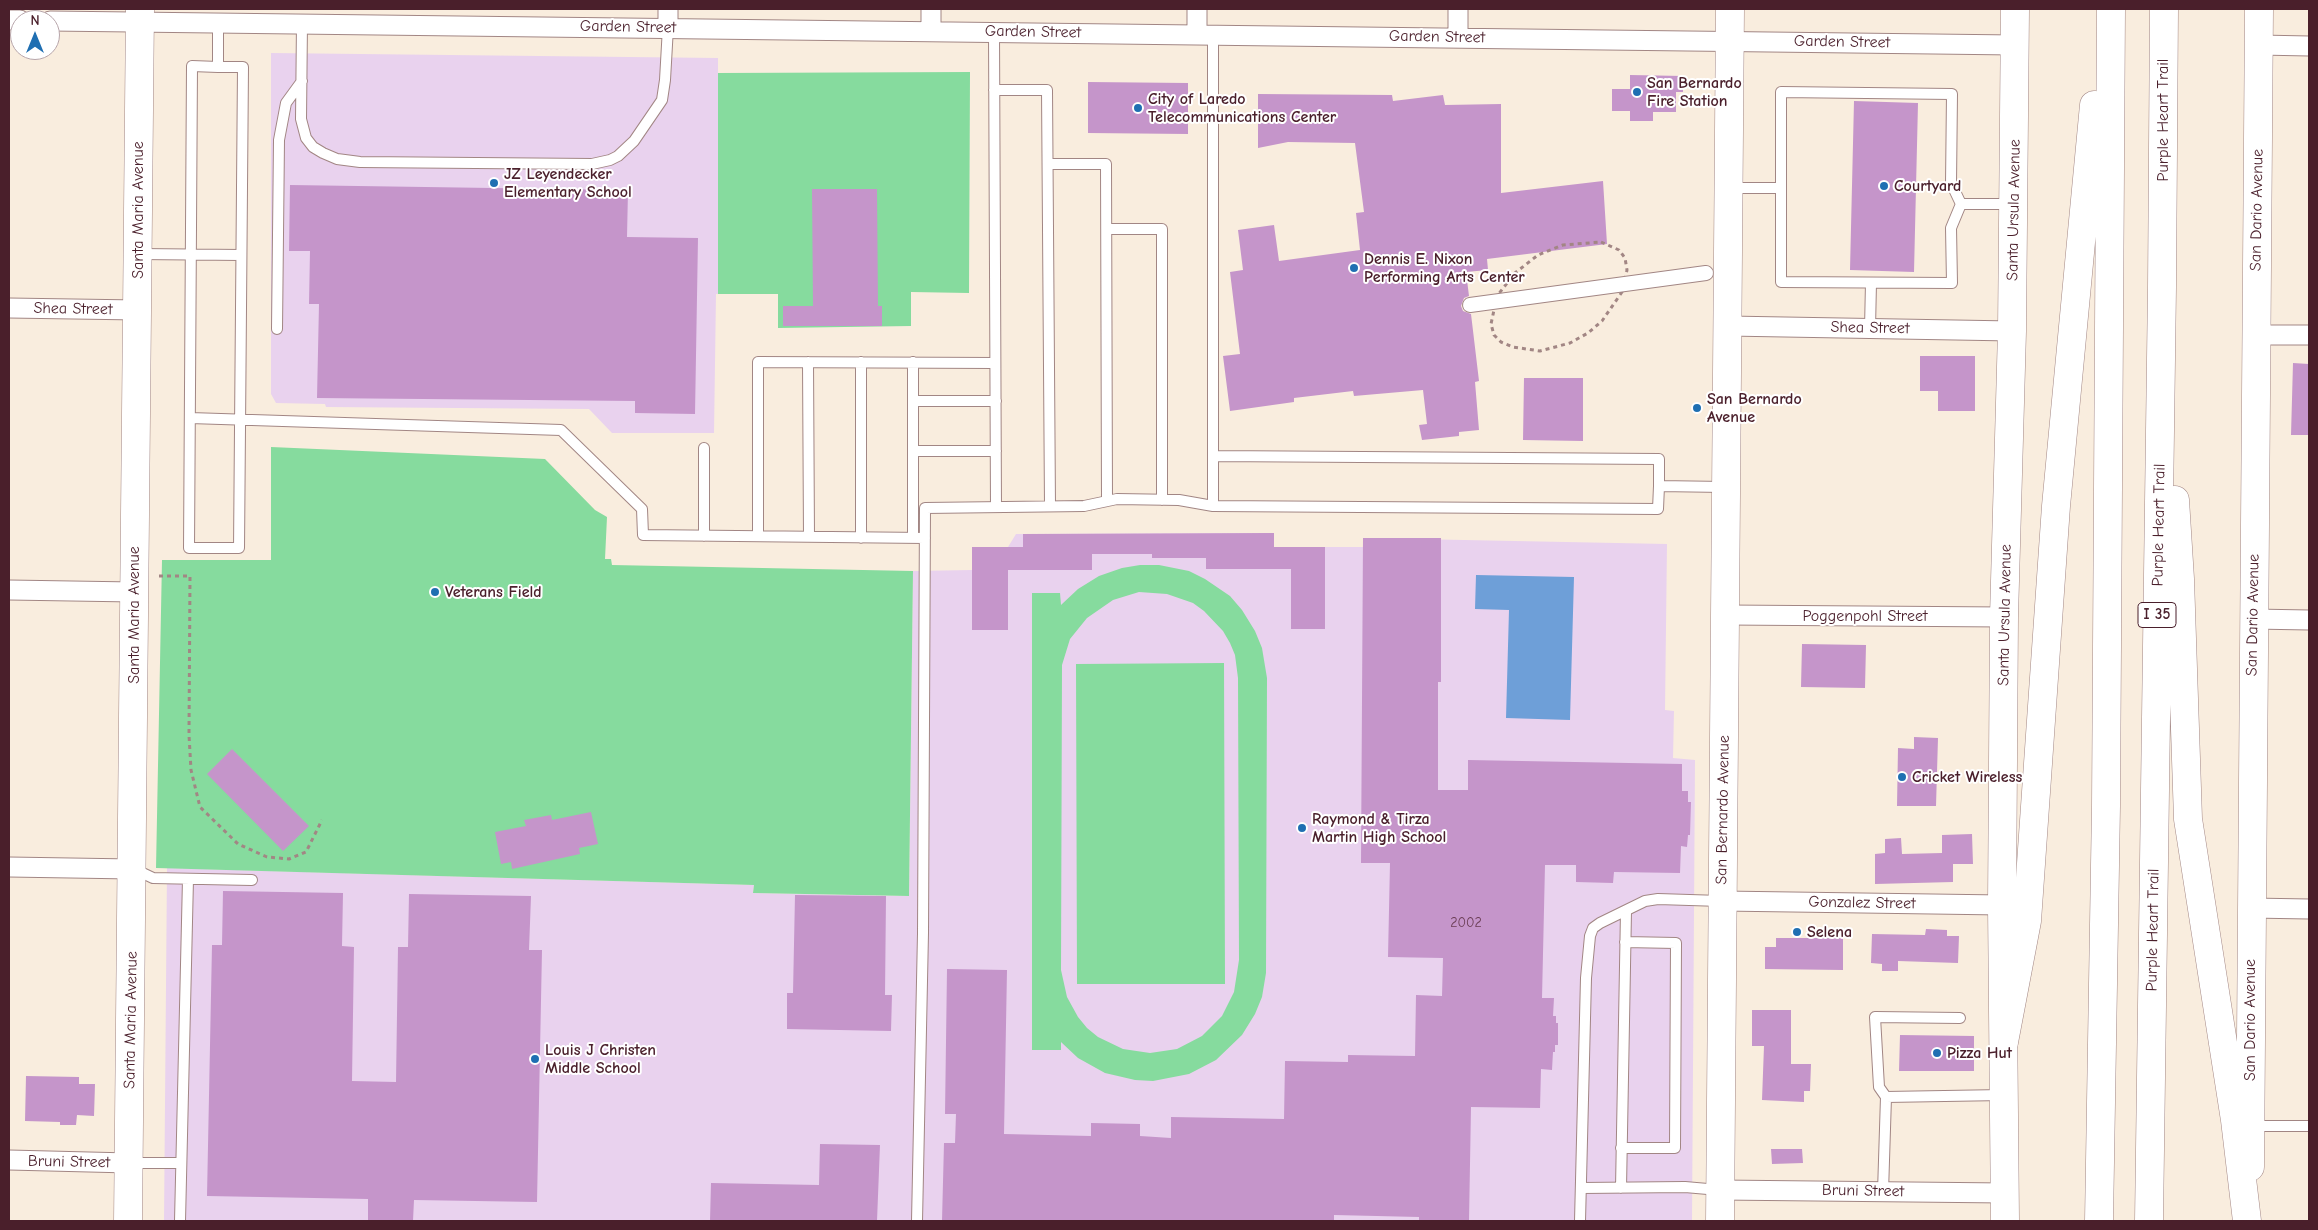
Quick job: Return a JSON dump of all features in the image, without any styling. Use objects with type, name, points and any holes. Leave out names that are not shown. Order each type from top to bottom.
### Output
[{"type":"main road","name":"San Bernardo Avenue","points":[[1720,1221],[1730,9]]},
{"type":"main road","name":"Santa Ursula Avenue","points":[[2005,1221],[2002,905],[2004,617],[2012,331],[2016,9]]},
{"type":"main road","points":[[2004,1042],[2027,921],[2056,506],[2103,9]]},
{"type":"main road","points":[[2100,1221],[2106,806],[2111,9]]},
{"type":"main road","name":"Purple Heart Trail","points":[[2149,1221],[2164,9]]},
{"type":"main road","name":"San Dario Avenue","points":[[2248,1221],[2259,9]]},
{"type":"main road","name":"Santa Maria Avenue","points":[[128,1221],[140,15]]},
{"type":"main road","points":[[2162,287],[2180,579],[2188,819],[2235,1120],[2248,1221]]},
{"type":"street","points":[[668,9],[668,28]]},
{"type":"street","points":[[931,9],[931,31]]},
{"type":"street","points":[[1197,9],[1205,34]]},
{"type":"street","points":[[1458,9],[1458,37]]},
{"type":"street","name":"Garden Street","points":[[60,20],[140,15],[218,22],[302,23],[403,17],[668,28],[2015,45]]},
{"type":"street","points":[[2259,45],[2309,46]]},
{"type":"street","points":[[1470,305],[1706,274]]},
{"type":"street","name":"Shea Street","points":[[9,308],[138,310]]},
{"type":"street","name":"Shea Street","points":[[1728,326],[2012,331]]},
{"type":"street","points":[[2256,335],[2309,335]]},
{"type":"street","points":[[9,590],[134,592]]},
{"type":"street","name":"Poggenpohl Street","points":[[1726,615],[2004,617]]},
{"type":"street","points":[[2253,619],[2309,620]]},
{"type":"street","points":[[9,867],[132,868]]},
{"type":"street","name":"Gonzalez Street","points":[[1722,901],[2002,905]]},
{"type":"street","points":[[2251,908],[2309,909]]},
{"type":"street","name":"Bruni Street","points":[[9,1160],[129,1163]]},
{"type":"street","name":"Bruni Street","points":[[1720,1190],[2005,1193]]},
{"type":"lane","points":[[218,22],[218,67]]},
{"type":"lane","points":[[302,23],[301,119],[306,138],[313,146],[337,159],[360,162],[601,163],[618,156],[626,149],[662,100],[668,28]]},
{"type":"lane","points":[[994,32],[996,507]]},
{"type":"lane","points":[[1205,34],[1213,506]]},
{"type":"lane","points":[[192,66],[218,67],[243,67],[239,548],[190,548],[192,66]]},
{"type":"lane","points":[[278,329],[280,140],[286,103],[302,81]]},
{"type":"lane","points":[[994,90],[1048,90],[1050,506]]},
{"type":"lane","points":[[1781,92],[1952,94],[1951,183],[1960,204],[1951,228],[1952,283],[1781,282],[1781,92]]},
{"type":"lane","points":[[1048,164],[1106,164],[1107,501]]},
{"type":"lane","points":[[1729,188],[1781,188]]},
{"type":"lane","points":[[1960,204],[2014,204]]},
{"type":"lane","points":[[1107,229],[1162,229],[1162,500]]},
{"type":"lane","points":[[138,254],[242,255]]},
{"type":"lane","points":[[1870,328],[1871,282]]},
{"type":"lane","points":[[758,536],[758,362],[995,363]]},
{"type":"lane","points":[[808,362],[809,537]]},
{"type":"lane","points":[[861,362],[861,538]]},
{"type":"lane","points":[[912,362],[912,538]]},
{"type":"lane","points":[[912,401],[996,401]]},
{"type":"lane","points":[[190,418],[240,418],[561,430],[642,509],[643,535],[925,538]]},
{"type":"lane","points":[[704,448],[704,536]]},
{"type":"lane","points":[[912,452],[996,451]]},
{"type":"lane","points":[[917,1221],[923,933],[925,508],[1084,506],[1107,501],[1179,500],[1213,506],[1658,509],[1659,459],[1213,456]]},
{"type":"lane","points":[[1659,486],[1727,486]]},
{"type":"lane","points":[[132,868],[153,878],[252,880]]},
{"type":"lane","points":[[180,1221],[188,879]]},
{"type":"lane","points":[[1580,1221],[1588,947],[1593,928],[1645,902],[1658,899],[1722,901]]},
{"type":"lane","points":[[1621,1188],[1626,911]]},
{"type":"lane","points":[[1621,1148],[1675,1148],[1676,942],[1625,942]]},
{"type":"lane","points":[[1883,1192],[1886,1097],[1879,1087],[1875,1017],[1960,1018]]},
{"type":"lane","points":[[1886,1097],[2004,1095]]},
{"type":"lane","points":[[2250,1126],[2309,1126]]},
{"type":"lane","points":[[129,1163],[181,1163]]},
{"type":"lane","points":[[1582,1188],[1685,1187],[1720,1190]]},
{"type":"path","points":[[159,576],[190,576],[189,735],[191,770],[200,807],[238,844],[267,857],[290,859],[306,852],[322,820]]},
{"type":"shaded area","name":"JZ Leyendecker Elementary School","points":[[271,53],[718,58],[718,294],[716,294],[714,433],[612,433],[589,409],[326,407],[325,404],[276,403],[271,394]]},
{"type":"shaded area","name":"Raymond & Tirza Martin High School","points":[[1274,533],[1274,547],[1363,547],[1363,538],[1667,544],[1665,710],[1674,711],[1673,758],[1695,760],[1692,1221],[164,1221],[167,868],[754,885],[753,893],[909,896],[913,571],[972,570],[1008,547],[1016,534]]},
{"type":"green space","points":[[970,72],[969,293],[911,292],[911,326],[778,328],[778,294],[718,294],[718,73]]},
{"type":"green space","points":[[271,447],[545,459],[595,510],[607,517],[605,559],[611,559],[612,565],[913,571],[909,896],[753,893],[754,885],[156,868],[162,560],[271,560]]},
{"type":"green space","points":[[1140,565],[1159,565],[1189,571],[1230,596],[1242,610],[1255,631],[1262,648],[1267,678],[1266,973],[1262,997],[1255,1014],[1242,1035],[1216,1060],[1189,1074],[1153,1081],[1135,1080],[1105,1073],[1078,1058],[1061,1042],[1061,1050],[1032,1050],[1032,593],[1060,593],[1061,605],[1078,589],[1099,576],[1122,568]],"holes":[[[1139,592],[1167,594],[1193,603],[1204,611],[1223,631],[1235,655],[1238,678],[1239,960],[1234,992],[1222,1016],[1202,1036],[1177,1049],[1150,1053],[1123,1049],[1098,1037],[1078,1017],[1067,997],[1061,970],[1062,665],[1070,639],[1087,618],[1113,600]]]},
{"type":"green space","points":[[1224,663],[1225,984],[1077,984],[1076,664]]},
{"type":"water","points":[[1476,575],[1574,577],[1570,720],[1506,718],[1509,610],[1475,609]]},
{"type":"building","points":[[1630,75],[1683,76],[1683,92],[1676,92],[1676,112],[1653,112],[1653,121],[1630,121],[1630,111],[1612,111],[1612,89],[1630,89]]},
{"type":"building","name":"City of Laredo Telecommunications Center","points":[[1088,82],[1188,83],[1188,134],[1088,133]]},
{"type":"building","name":"Dennis E. Nixon Performing Arts Center","points":[[1258,94],[1392,95],[1393,101],[1443,95],[1445,105],[1501,104],[1501,193],[1603,181],[1607,244],[1487,259],[1488,270],[1466,272],[1469,296],[1464,298],[1461,306],[1463,311],[1471,314],[1479,381],[1475,382],[1479,430],[1459,432],[1459,436],[1422,440],[1419,425],[1427,424],[1423,390],[1354,396],[1353,391],[1294,398],[1294,402],[1230,411],[1223,356],[1240,354],[1230,272],[1243,270],[1238,230],[1274,225],[1279,261],[1360,250],[1356,213],[1364,212],[1355,143],[1288,142],[1258,148]]},
{"type":"building","name":"Courtyard","points":[[1854,101],[1918,103],[1914,272],[1850,270]]},
{"type":"building","points":[[290,185],[628,190],[627,237],[698,238],[695,414],[635,413],[635,401],[317,398],[319,304],[309,304],[310,251],[289,251]]},
{"type":"building","points":[[812,189],[877,189],[878,306],[882,306],[882,326],[783,326],[783,306],[813,306]]},
{"type":"building","points":[[1920,356],[1975,356],[1975,411],[1938,411],[1938,391],[1920,391]]},
{"type":"building","points":[[2293,363],[2309,364],[2309,435],[2291,435]]},
{"type":"building","points":[[1524,378],[1583,378],[1583,441],[1523,440]]},
{"type":"building","points":[[1274,533],[1274,547],[1325,547],[1325,629],[1291,629],[1291,569],[1206,569],[1206,558],[1152,558],[1152,554],[1092,554],[1092,570],[1008,570],[1008,630],[972,630],[972,547],[1023,547],[1023,534]]},
{"type":"building","points":[[1363,538],[1441,538],[1441,682],[1438,682],[1438,790],[1468,790],[1468,760],[1682,764],[1682,791],[1688,791],[1688,802],[1691,802],[1690,835],[1688,835],[1687,847],[1681,846],[1680,873],[1614,872],[1613,883],[1576,882],[1576,865],[1545,865],[1542,998],[1554,998],[1553,1016],[1556,1016],[1556,1023],[1558,1023],[1558,1045],[1555,1045],[1555,1052],[1553,1052],[1552,1070],[1541,1069],[1540,1108],[1471,1107],[1469,1221],[1419,1221],[1419,1217],[1334,1215],[1334,1221],[942,1221],[944,1143],[955,1143],[956,1114],[945,1114],[947,969],[1007,970],[1004,1134],[1091,1136],[1091,1123],[1140,1124],[1140,1136],[1171,1138],[1171,1117],[1284,1119],[1285,1061],[1348,1062],[1348,1055],[1415,1056],[1416,995],[1442,996],[1443,958],[1388,957],[1390,863],[1361,863]]},
{"type":"building","points":[[1802,644],[1866,645],[1865,688],[1801,687]]},
{"type":"building","points":[[1914,737],[1938,738],[1936,806],[1897,806],[1898,748],[1914,749]]},
{"type":"building","points":[[232,749],[309,826],[283,851],[207,774]]},
{"type":"building","points":[[591,812],[598,844],[579,848],[580,854],[512,869],[511,862],[501,864],[495,832],[526,826],[524,820],[551,815],[552,820]]},
{"type":"building","points":[[1972,834],[1973,864],[1953,864],[1953,882],[1875,884],[1875,854],[1885,853],[1885,839],[1901,838],[1902,854],[1942,853],[1942,835]]},
{"type":"building","points":[[223,891],[343,893],[342,946],[354,947],[352,1081],[396,1082],[398,947],[408,947],[409,894],[531,896],[529,950],[542,950],[537,1202],[414,1200],[413,1221],[368,1221],[368,1199],[207,1196],[212,945],[222,945]]},
{"type":"building","points":[[795,895],[886,896],[885,995],[892,995],[891,1031],[787,1029],[787,993],[793,993]]},
{"type":"building","points":[[1926,929],[1947,930],[1947,936],[1959,936],[1958,963],[1898,961],[1898,971],[1882,971],[1882,964],[1871,963],[1872,934],[1925,935]]},
{"type":"building","points":[[1776,938],[1843,938],[1843,970],[1765,969],[1765,947],[1776,947]]},
{"type":"building","points":[[1752,1010],[1791,1010],[1791,1064],[1811,1064],[1810,1091],[1804,1091],[1804,1102],[1762,1100],[1764,1046],[1752,1046]]},
{"type":"building","name":"Pizza Hut","points":[[1900,1035],[1974,1036],[1974,1071],[1899,1071]]},
{"type":"building","points":[[26,1076],[79,1077],[79,1084],[95,1084],[94,1116],[77,1115],[76,1125],[60,1125],[60,1122],[25,1121]]},
{"type":"building","points":[[820,1144],[880,1145],[877,1221],[710,1221],[711,1183],[819,1185]]},
{"type":"building","points":[[1771,1149],[1802,1149],[1803,1163],[1772,1164]]},
{"type":"place","name":"San Bernardo Fire Station","points":[[1637,92]]},
{"type":"place","name":"City of Laredo Telecommunications Center","points":[[1138,108]]},
{"type":"place","name":"JZ Leyendecker Elementary School","points":[[494,183]]},
{"type":"place","name":"Courtyard","points":[[1884,186]]},
{"type":"place","name":"Dennis E. Nixon Performing Arts Center","points":[[1354,268]]},
{"type":"place","name":"San Bernardo Avenue","points":[[1697,408]]},
{"type":"place","name":"Veterans Field","points":[[435,592]]},
{"type":"place","name":"Cricket Wireless","points":[[1902,777]]},
{"type":"place","name":"Raymond & Tirza Martin High School","points":[[1302,828]]},
{"type":"place","name":"Selena","points":[[1797,932]]},
{"type":"place","name":"Pizza Hut","points":[[1937,1053]]},
{"type":"place","name":"Louis J Christen Middle School","points":[[535,1059]]}]
